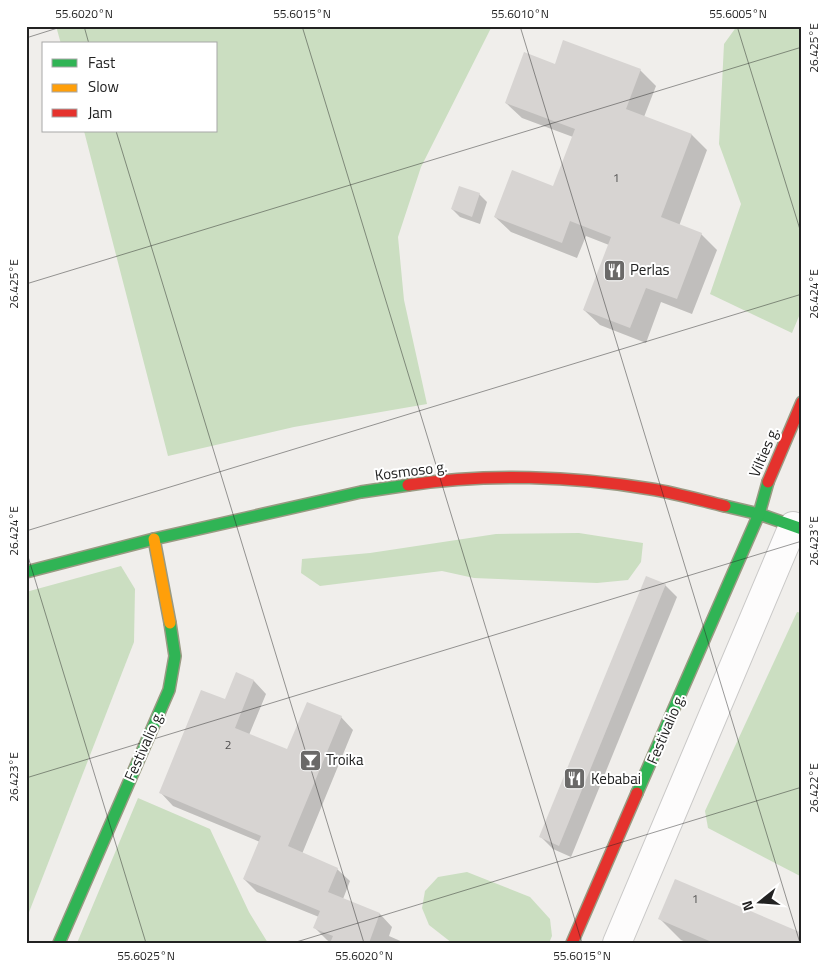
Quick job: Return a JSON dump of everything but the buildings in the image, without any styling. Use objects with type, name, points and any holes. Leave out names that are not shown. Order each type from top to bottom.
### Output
[{"type":"street","name":"Vilties g.","points":[[759,514],[765,490],[802,402]]},
{"type":"street","name":"Kosmoso g.","points":[[26,572],[154,539],[361,492],[414,484],[462,480],[543,477],[589,480],[652,489],[759,514],[797,528]]},
{"type":"street","name":"Festivalio g.","points":[[572,943],[759,514]]},
{"type":"street","points":[[617,943],[797,528]]},
{"type":"street","name":"Festivalio g.","points":[[59,943],[169,690],[175,656],[164,586],[154,539]]},
{"type":"green space","points":[[56,26],[492,26],[421,167],[398,237],[404,300],[427,404],[294,427],[168,456],[84,132],[218,132],[218,42],[60,42]]},
{"type":"green space","points":[[737,26],[802,26],[802,309],[792,333],[710,294],[741,204],[719,144],[724,44]]},
{"type":"green space","points":[[579,533],[643,543],[641,562],[628,580],[597,583],[474,578],[442,571],[320,586],[301,573],[302,559],[370,553],[496,534]]},
{"type":"green space","points":[[121,566],[135,589],[134,642],[26,920],[26,592]]},
{"type":"green space","points":[[797,612],[802,613],[802,877],[708,828],[705,811]]},
{"type":"green space","points":[[138,798],[210,829],[249,912],[268,943],[77,943]]},
{"type":"green space","points":[[467,872],[530,897],[550,919],[552,936],[549,943],[452,943],[429,925],[422,908],[425,891],[438,877]]},
{"type":"traffic: fast","points":[[637,793],[759,514],[768,482]]},
{"type":"traffic: fast","points":[[26,572],[154,539],[361,492],[408,485]]},
{"type":"traffic: fast","points":[[725,506],[759,514],[802,529]]},
{"type":"traffic: fast","points":[[59,943],[169,690],[175,656],[170,623]]},
{"type":"traffic: slow","points":[[154,539],[170,623]]},
{"type":"traffic: jam","points":[[768,482],[802,402]]},
{"type":"traffic: jam","points":[[408,485],[438,481],[499,478],[591,481],[651,489],[725,506]]},
{"type":"traffic: jam","points":[[572,943],[637,793]]},
{"type":"place","name":"Perlas","points":[[614,270]]},
{"type":"place","name":"Troika","points":[[310,760]]},
{"type":"place","name":"Kebabai","points":[[575,779]]}]
